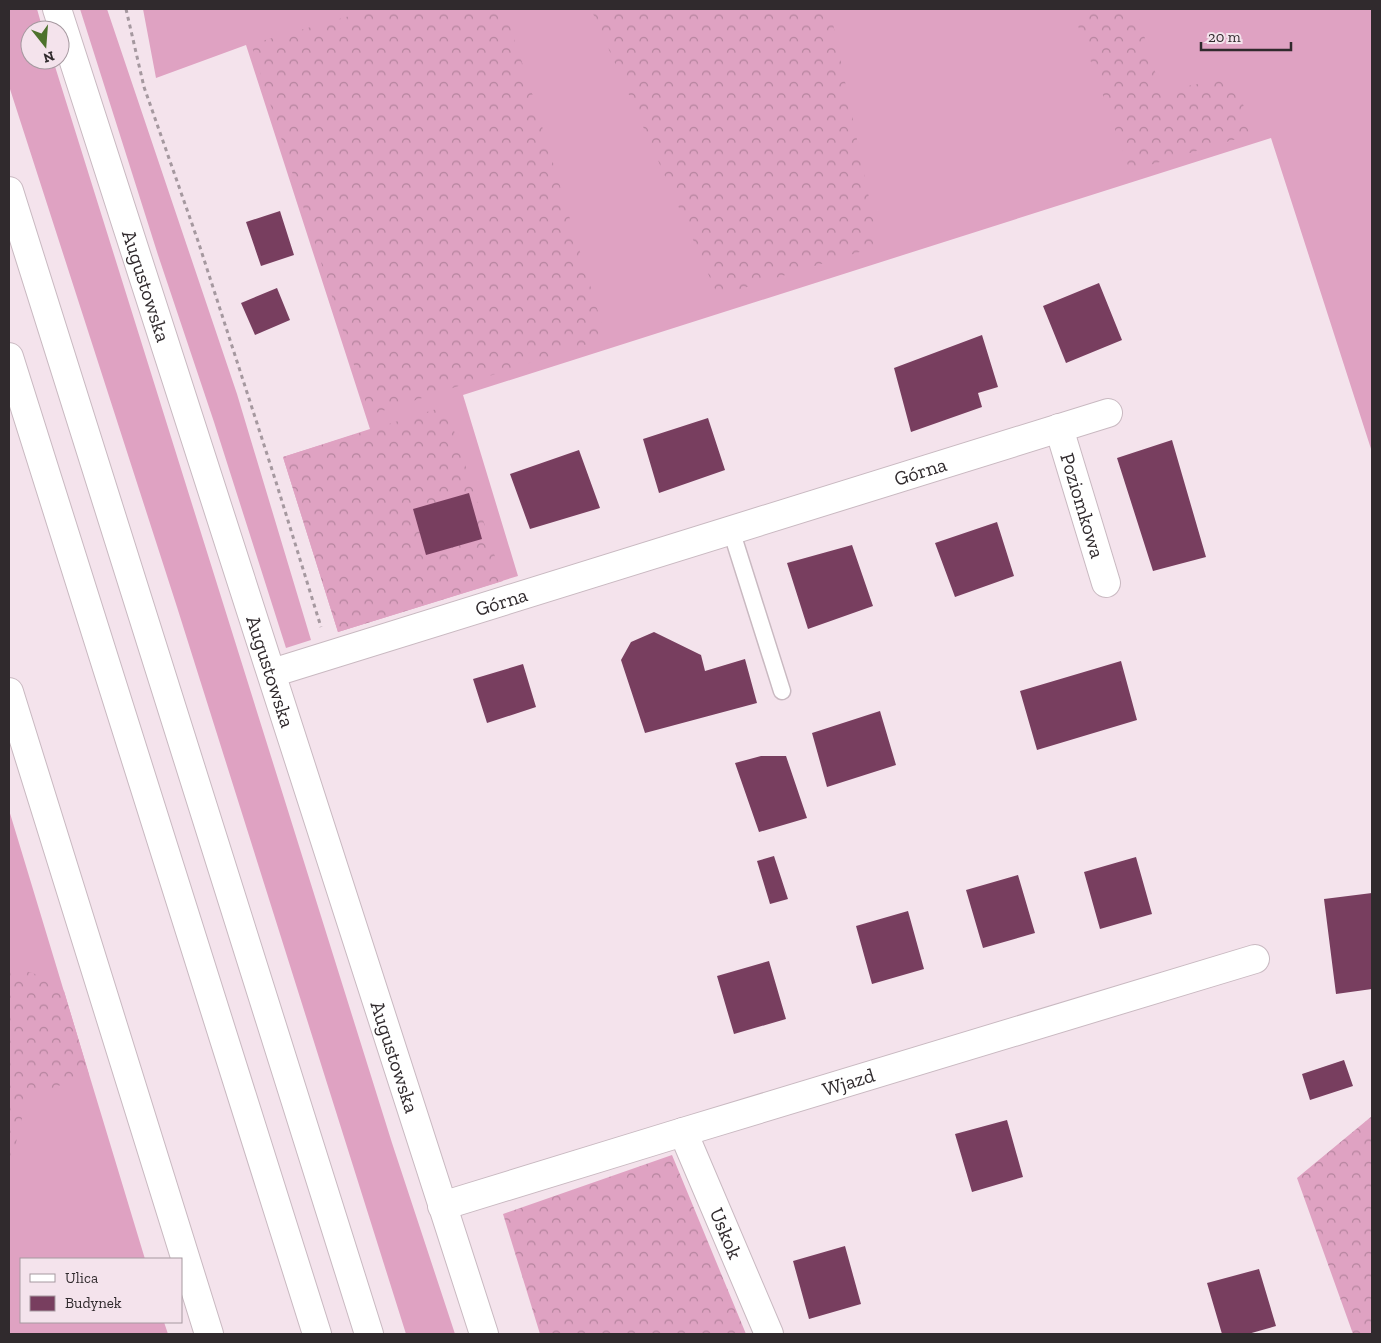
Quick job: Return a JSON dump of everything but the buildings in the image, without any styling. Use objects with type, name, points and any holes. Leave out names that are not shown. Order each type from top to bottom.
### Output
[{"type":"main road","name":"Augustowska","points":[[57,9],[484,1334]]},
{"type":"main road","points":[[9,191],[370,1334]]},
{"type":"main road","points":[[9,357],[317,1334]]},
{"type":"main road","name":"Górna","points":[[272,673],[1108,413]]},
{"type":"main road","name":"Poziomkowa","points":[[1059,428],[1106,583]]},
{"type":"main road","points":[[9,692],[209,1334]]},
{"type":"main road","name":"Wjazd","points":[[442,1206],[1255,960]]},
{"type":"main road","name":"Uskok","points":[[683,1132],[769,1334]]},
{"type":"lane","points":[[731,530],[782,691]]},
{"type":"path","points":[[126,9],[144,87],[198,241],[329,654]]},
{"type":"green space","points":[[9,9],[37,9],[40,20],[20,20],[20,70],[56,70],[392,1143],[455,1334],[406,1334],[177,607],[9,86]]},
{"type":"green space","points":[[80,9],[107,9],[237,394],[311,640],[286,648]]},
{"type":"green space","points":[[143,9],[1372,9],[1372,452],[1271,138],[463,395],[518,576],[338,632],[283,457],[370,429],[246,45],[156,78]]},
{"type":"green space","points":[[359,9],[504,9],[528,80],[606,338],[370,415],[251,44],[360,13]]},
{"type":"green space","points":[[591,9],[830,9],[879,246],[718,296]]},
{"type":"green space","points":[[1072,9],[1136,9],[1161,91],[1234,77],[1253,134],[1130,171]]},
{"type":"green space","points":[[446,406],[503,581],[338,632],[283,457]]},
{"type":"green space","points":[[9,810],[145,1258],[20,1258],[20,1323],[164,1323],[168,1334],[9,1334]]},
{"type":"green space","points":[[9,967],[33,973],[64,991],[89,1075],[27,1097],[9,1173]]},
{"type":"green space","points":[[1372,1116],[1372,1334],[1353,1334],[1297,1178]]},
{"type":"green space","points":[[672,1155],[746,1334],[540,1334],[503,1214]]}]
